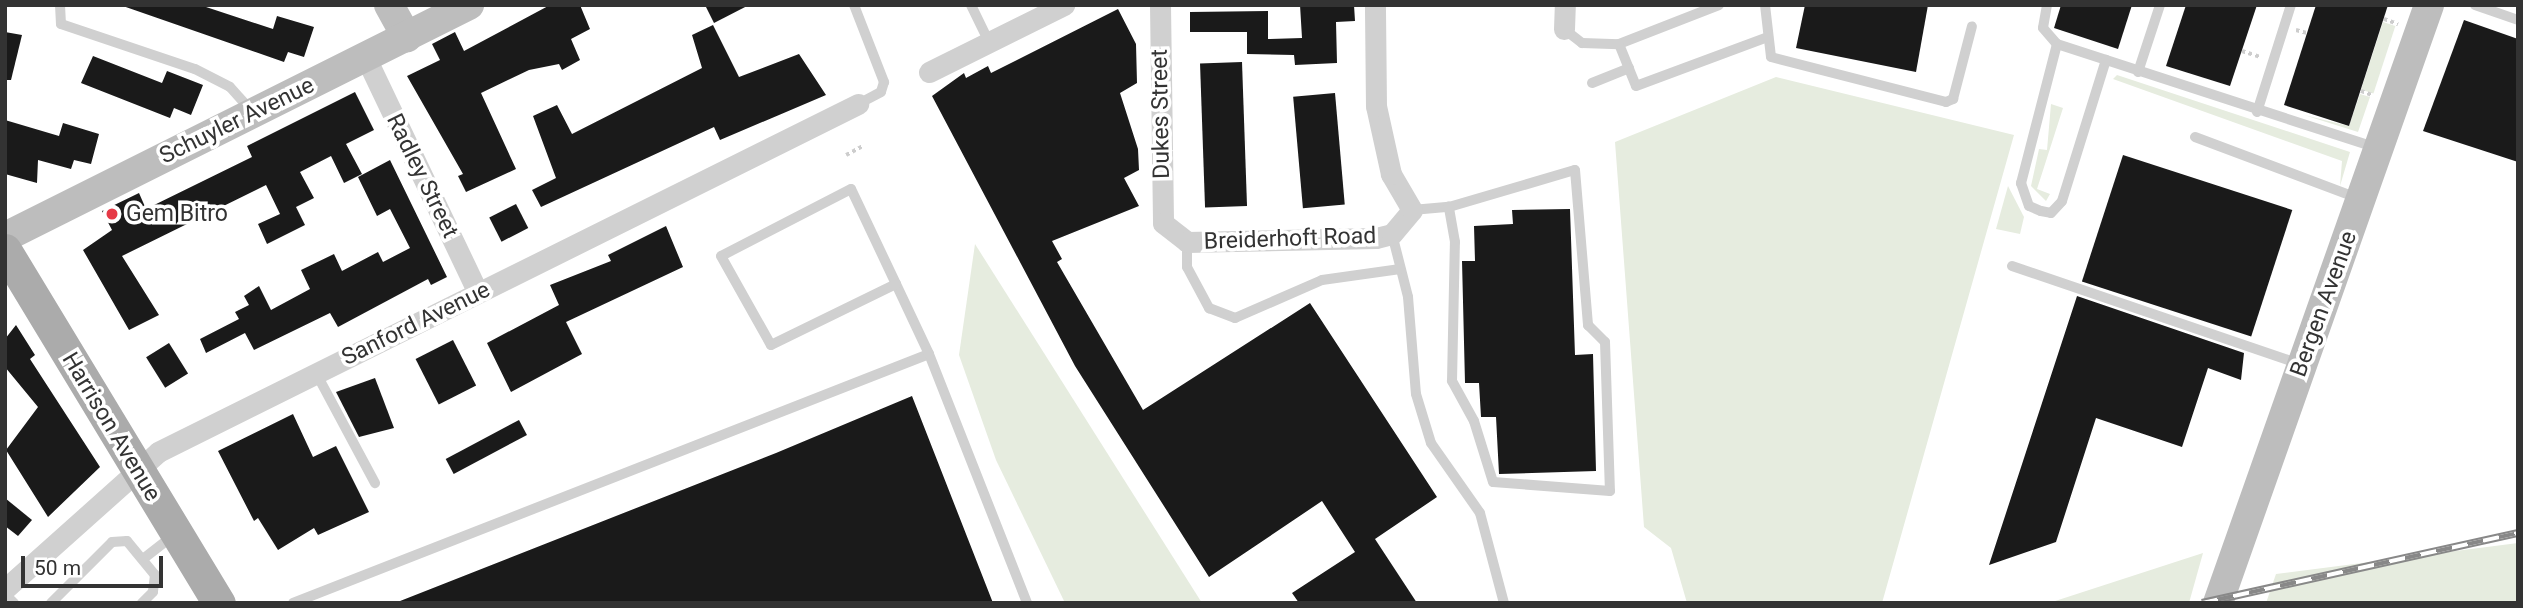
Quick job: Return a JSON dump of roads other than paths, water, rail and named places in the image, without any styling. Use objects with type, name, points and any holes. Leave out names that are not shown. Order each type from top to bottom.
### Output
[{"type":"main road","name":"Harrison Avenue","points":[[5,250],[219,603]]},
{"type":"street","points":[[389,5],[407,37]]},
{"type":"street","name":"Schuyler Avenue","points":[[5,237],[469,5]]},
{"type":"street","points":[[929,72],[1064,5]]},
{"type":"street","name":"Dukes Street","points":[[1160,5],[1163,223]]},
{"type":"street","points":[[1375,5],[1376,106],[1391,174],[1412,210]]},
{"type":"street","points":[[1564,29],[1565,5]]},
{"type":"street","name":"Bergen Avenue","points":[[2218,603],[2430,5]]},
{"type":"street","name":"Radley Street","points":[[366,58],[478,293]]},
{"type":"street","name":"Sanford Avenue","points":[[5,589],[14,564],[136,468],[316,373],[858,104]]},
{"type":"street","name":"Breiderhoft Road","points":[[1163,223],[1187,242],[1392,234],[1412,210]]},
{"type":"lane","points":[[60,5],[61,24],[195,69],[230,87],[253,112]]},
{"type":"lane","points":[[854,5],[884,82],[881,92],[858,104]]},
{"type":"lane","points":[[971,5],[989,42]]},
{"type":"lane","points":[[1564,29],[1582,43],[1619,44],[1719,5]]},
{"type":"lane","points":[[1765,5],[1771,57],[1951,102],[1972,26]]},
{"type":"lane","points":[[2047,5],[2043,28],[2057,44],[2380,149]]},
{"type":"lane","points":[[2138,72],[2160,5]]},
{"type":"lane","points":[[2257,111],[2291,5]]},
{"type":"lane","points":[[2475,5],[2518,20]]},
{"type":"lane","points":[[1619,44],[1636,86],[1768,37]]},
{"type":"lane","points":[[2057,44],[2021,183],[2029,206],[2041,211],[2051,213],[2062,201],[2106,60]]},
{"type":"lane","points":[[1591,83],[1629,68]]},
{"type":"lane","points":[[2195,137],[2362,200]]},
{"type":"lane","points":[[1412,210],[1449,207],[1575,170],[1588,325],[1605,342],[1610,491],[1493,482],[1474,421],[1452,381],[1455,243],[1449,207]]},
{"type":"lane","points":[[896,284],[771,345],[721,256],[851,189],[896,284],[929,354],[1027,603]]},
{"type":"lane","points":[[1392,234],[1400,269],[1416,394],[1431,443],[1480,513],[1504,603]]},
{"type":"lane","points":[[1187,242],[1187,267],[1209,308],[1235,318],[1322,280],[1400,269]]},
{"type":"lane","points":[[2012,266],[2302,364]]},
{"type":"lane","points":[[293,603],[929,354]]},
{"type":"lane","points":[[316,373],[375,484]]},
{"type":"lane","points":[[143,559],[176,534]]},
{"type":"lane","points":[[51,603],[112,542],[127,541],[155,575],[153,592],[142,603]]},
{"type":"lane","points":[[5,594],[13,603]]},
{"type":"railway","points":[[2202,603],[2518,533]]},
{"type":"place","name":"Gem Bitro","points":[[112,214]]}]
